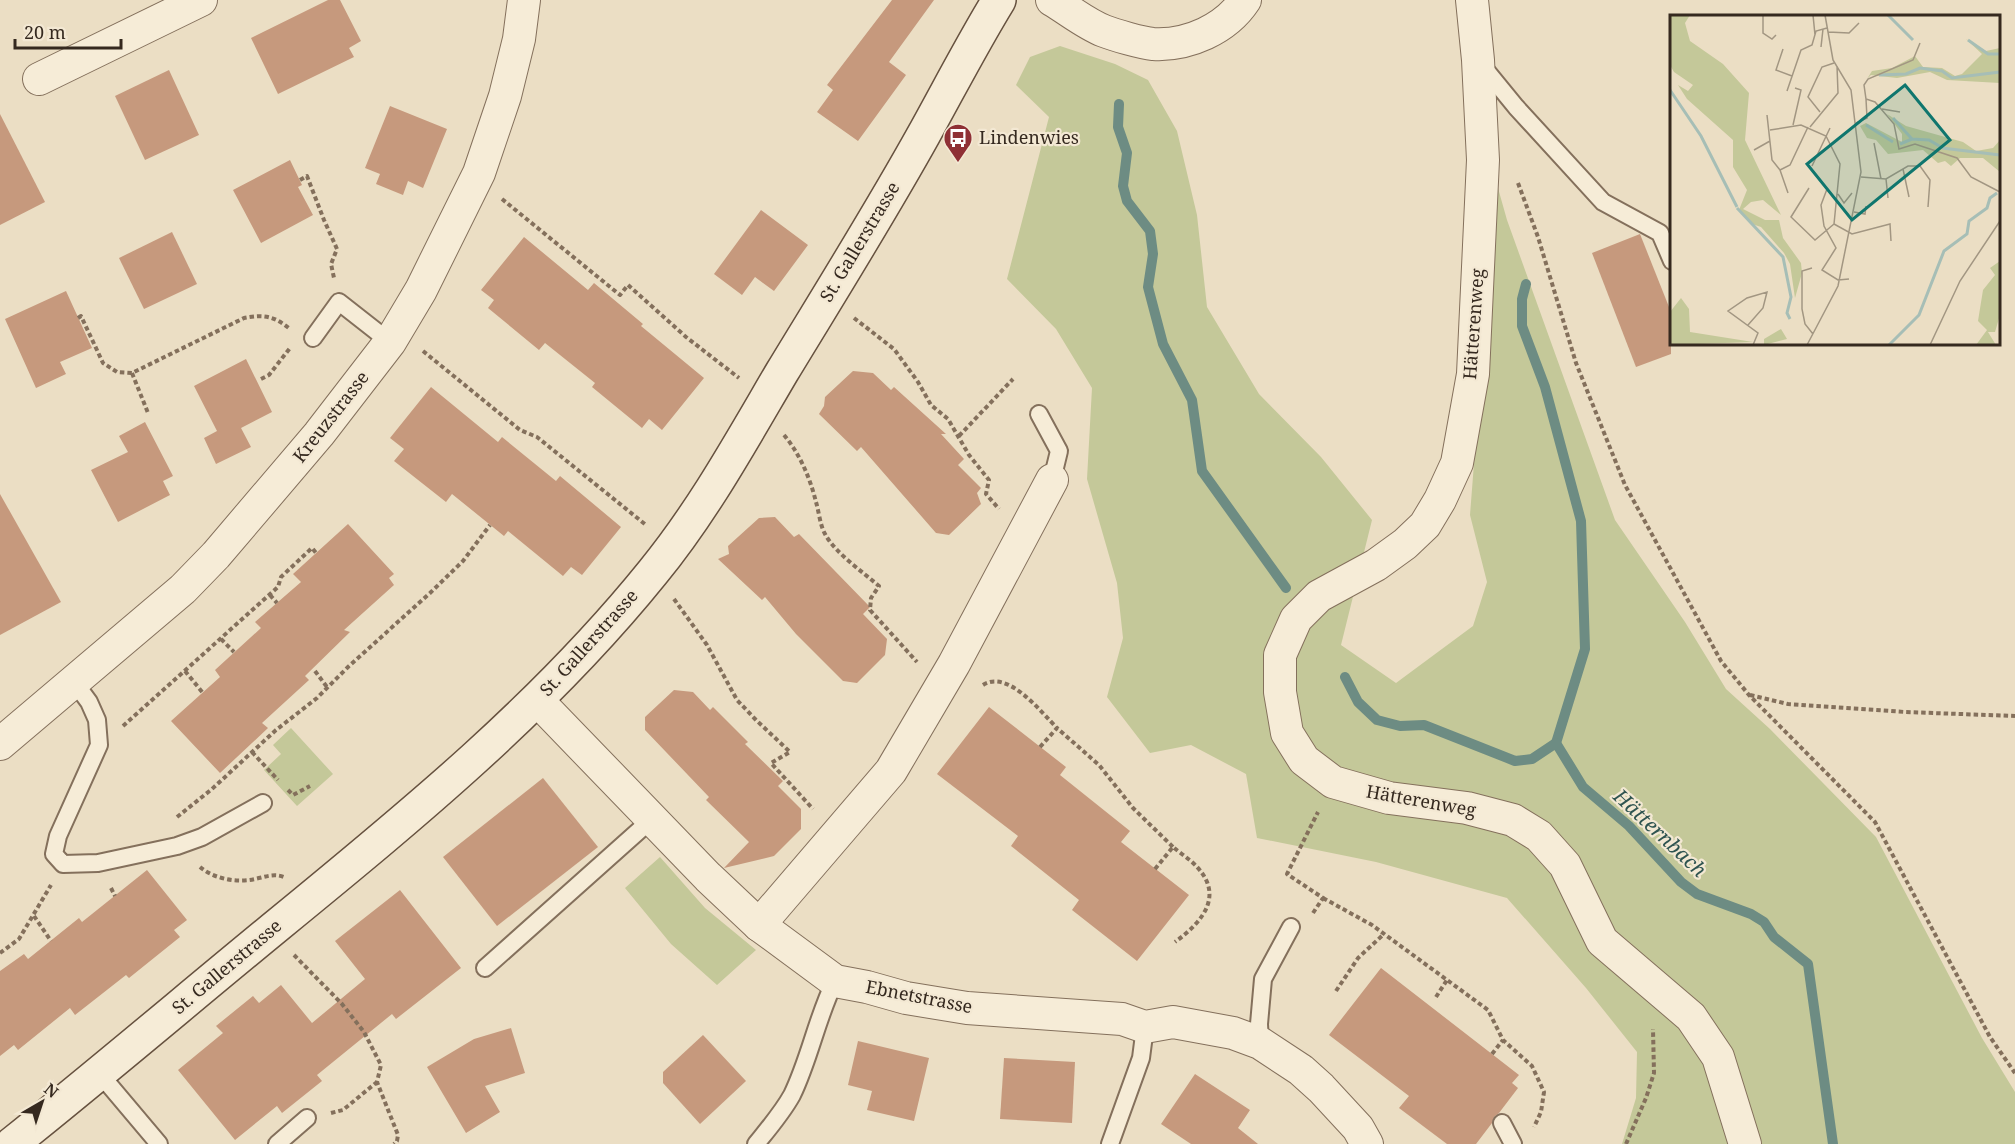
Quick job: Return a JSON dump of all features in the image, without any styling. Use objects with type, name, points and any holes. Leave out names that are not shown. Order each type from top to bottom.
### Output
[{"type":"street","points":[[39,79],[201,0]]},
{"type":"street","name":"Kreuzstrasse","points":[[0,744],[183,590],[216,555],[319,434],[395,334],[422,290],[479,173],[505,96],[529,39],[524,0]]},
{"type":"street","name":"St. Gallerstrasse","points":[[12,1144],[100,1074],[452,779],[537,700],[654,572],[692,519],[758,414],[917,147],[975,39],[999,0]]},
{"type":"street","points":[[1052,0],[1103,31],[1153,44],[1190,40],[1216,28],[1237,12],[1245,0]]},
{"type":"street","name":"Hätterenweg","points":[[1472,0],[1478,60],[1483,160],[1473,374],[1457,462],[1440,500],[1425,525],[1376,566],[1319,596],[1296,619],[1280,655],[1280,692],[1287,733],[1304,760],[1334,782],[1389,798],[1478,811],[1513,820],[1539,836],[1565,866],[1602,941],[1691,1017],[1718,1057],[1745,1144]]},
{"type":"street","points":[[759,925],[891,771],[940,687],[1052,480]]},
{"type":"street","name":"Ebnetstrasse","points":[[537,700],[708,877],[759,925],[835,981],[906,998],[967,1008],[1122,1019],[1145,1027],[1173,1022],[1233,1033],[1260,1043],[1301,1070],[1344,1112],[1367,1144]]},
{"type":"lane","points":[[1478,60],[1516,107],[1603,202],[1660,233],[1670,258]]},
{"type":"lane","points":[[305,336],[339,302],[395,334]]},
{"type":"lane","points":[[1039,414],[1059,451],[1052,480]]},
{"type":"lane","points":[[75,683],[97,720],[99,745],[58,836],[54,854],[63,864],[98,863],[177,846],[202,837],[263,803]]},
{"type":"lane","points":[[485,968],[652,819]]},
{"type":"lane","points":[[1260,1043],[1259,1024],[1263,979],[1291,927]]},
{"type":"lane","points":[[756,1144],[776,1122],[792,1095],[806,1060],[824,1002],[835,981]]},
{"type":"lane","points":[[1110,1144],[1141,1058],[1145,1027]]},
{"type":"lane","points":[[100,1074],[159,1144]]},
{"type":"lane","points":[[277,1144],[307,1118]]},
{"type":"lane","points":[[1502,1123],[1514,1144]]},
{"type":"path","points":[[479,173],[499,196],[620,295],[628,285],[686,337],[747,383]]},
{"type":"path","points":[[300,180],[308,176],[337,249],[331,264],[339,302]]},
{"type":"path","points":[[1515,176],[1538,237],[1576,363],[1625,485],[1721,661],[1749,695],[1875,822],[1990,1038],[2015,1073]]},
{"type":"path","points":[[78,318],[81,316],[103,363],[117,372],[132,373],[225,326],[260,314],[305,336]]},
{"type":"path","points":[[848,314],[894,349],[932,405],[948,419],[969,455],[989,480],[986,494],[1022,536]]},
{"type":"path","points":[[395,334],[417,346],[520,430],[537,437],[651,530]]},
{"type":"path","points":[[261,379],[269,375],[285,356]]},
{"type":"path","points":[[132,373],[148,413]]},
{"type":"path","points":[[959,436],[1013,379]]},
{"type":"path","points":[[778,428],[792,444],[804,467],[816,499],[825,534],[838,550],[879,586],[871,598],[870,610],[940,687]]},
{"type":"path","points":[[292,881],[276,874],[237,881],[208,874],[177,846],[166,832],[178,815],[212,789],[327,687],[463,561],[490,525]]},
{"type":"path","points":[[126,724],[270,595],[278,587],[281,577],[312,548],[316,553]]},
{"type":"path","points":[[667,592],[674,598],[707,645],[737,700],[790,752],[771,763],[836,834]]},
{"type":"path","points":[[270,595],[277,603]]},
{"type":"path","points":[[221,639],[234,652]]},
{"type":"path","points":[[185,671],[203,693]]},
{"type":"path","points":[[315,671],[327,687]]},
{"type":"path","points":[[979,688],[987,682],[1005,682],[1025,696],[1099,765],[1133,808],[1192,863],[1209,887],[1208,908],[1191,931],[1175,942]]},
{"type":"path","points":[[1749,695],[1788,704],[1905,712],[2015,716]]},
{"type":"path","points":[[1040,747],[1057,728]]},
{"type":"path","points":[[252,752],[293,795],[310,786]]},
{"type":"path","points":[[1334,782],[1287,874],[1384,934],[1488,1010],[1503,1040],[1532,1066],[1544,1092],[1541,1112],[1533,1130]]},
{"type":"path","points":[[1155,868],[1173,847]]},
{"type":"path","points":[[0,953],[19,939],[63,864]]},
{"type":"path","points":[[1291,927],[1307,923],[1323,898]]},
{"type":"path","points":[[34,916],[51,941]]},
{"type":"path","points":[[1336,991],[1358,958],[1384,934]]},
{"type":"path","points":[[287,948],[342,1004],[364,1032],[381,1065],[377,1082],[398,1135],[394,1144]]},
{"type":"path","points":[[1436,997],[1447,980]]},
{"type":"path","points":[[1626,1144],[1654,1073],[1653,985]]},
{"type":"path","points":[[1492,1054],[1503,1040]]},
{"type":"path","points":[[307,1118],[343,1110],[377,1082]]},
{"type":"green space","points":[[1060,46],[1115,64],[1148,80],[1177,131],[1197,215],[1207,307],[1259,394],[1321,457],[1372,520],[1341,645],[1396,683],[1473,626],[1487,582],[1470,515],[1496,181],[1507,220],[1615,520],[1685,622],[1726,689],[1770,729],[1876,837],[1982,1038],[2015,1092],[2015,1144],[1622,1144],[1636,1098],[1637,1052],[1586,988],[1507,898],[1376,862],[1257,838],[1246,774],[1191,745],[1150,753],[1107,697],[1123,638],[1117,583],[1087,479],[1092,388],[1056,329],[1007,279],[1049,117],[1016,85],[1030,57]]},
{"type":"green space","points":[[291,728],[333,774],[297,806],[264,770],[281,754],[273,745]]},
{"type":"green space","points":[[660,857],[705,908],[756,950],[717,985],[671,944],[625,888]]},
{"type":"building","points":[[328,0],[340,0],[361,41],[349,48],[354,57],[278,94],[251,38]]},
{"type":"building","points":[[892,0],[934,0],[889,62],[906,75],[858,141],[817,112],[833,90],[827,85]]},
{"type":"building","points":[[169,70],[199,135],[145,160],[115,96]]},
{"type":"building","points":[[390,106],[447,129],[423,188],[408,181],[403,195],[376,184],[380,174],[365,168]]},
{"type":"building","points":[[0,114],[45,202],[0,225]]},
{"type":"building","points":[[290,160],[302,185],[298,187],[313,215],[261,243],[233,190]]},
{"type":"building","points":[[761,210],[808,245],[774,291],[755,277],[742,295],[714,274]]},
{"type":"building","points":[[172,232],[197,284],[144,309],[119,258]]},
{"type":"building","points":[[1640,234],[1670,309],[1671,354],[1636,367],[1592,253]]},
{"type":"building","points":[[524,237],[588,290],[594,283],[643,324],[641,326],[704,378],[662,430],[649,419],[642,428],[592,387],[595,383],[545,343],[539,350],[488,308],[494,300],[481,290]]},
{"type":"building","points":[[66,291],[92,348],[60,362],[66,374],[36,388],[5,319]]},
{"type":"building","points":[[246,359],[272,412],[241,428],[251,447],[216,464],[204,438],[217,431],[194,386]]},
{"type":"building","points":[[853,371],[873,373],[891,390],[894,387],[946,434],[941,434],[964,459],[958,465],[981,488],[977,493],[981,504],[949,535],[936,533],[861,447],[857,451],[819,414],[824,406],[825,397]]},
{"type":"building","points":[[431,387],[498,442],[502,437],[556,481],[560,476],[621,527],[582,575],[571,567],[563,576],[508,531],[504,536],[452,494],[446,502],[394,461],[404,449],[390,438]]},
{"type":"building","points":[[145,422],[173,476],[163,481],[170,495],[118,522],[91,470],[128,452],[119,436]]},
{"type":"building","points":[[0,494],[61,602],[0,635]]},
{"type":"building","points":[[775,517],[794,537],[799,534],[870,607],[863,614],[887,639],[885,655],[857,683],[843,681],[796,634],[765,597],[762,600],[718,559],[729,554],[728,546],[759,518]]},
{"type":"building","points":[[348,524],[394,574],[389,578],[394,585],[344,630],[350,632],[305,676],[309,680],[262,723],[268,728],[220,773],[171,721],[220,677],[215,670],[261,628],[255,622],[301,582],[293,574]]},
{"type":"building","points":[[674,690],[693,692],[710,710],[713,707],[748,742],[745,744],[783,781],[778,786],[801,809],[801,829],[774,856],[724,868],[749,842],[706,800],[709,797],[645,730],[645,717]]},
{"type":"building","points":[[989,707],[1066,767],[1060,775],[1130,831],[1121,842],[1189,895],[1137,961],[1072,910],[1079,900],[1011,846],[1018,836],[937,774]]},
{"type":"building","points":[[543,778],[598,847],[497,926],[443,857]]},
{"type":"building","points":[[147,870],[187,920],[174,930],[180,937],[129,978],[126,975],[75,1015],[70,1008],[18,1050],[14,1045],[0,1056],[0,971],[24,954],[28,959],[79,918],[82,922]]},
{"type":"building","points":[[400,890],[461,968],[396,1019],[392,1014],[317,1075],[322,1081],[282,1113],[277,1106],[235,1140],[178,1070],[223,1033],[216,1026],[253,996],[259,1003],[281,985],[312,1023],[365,979],[335,941]]},
{"type":"building","points":[[1381,968],[1519,1075],[1512,1083],[1518,1088],[1494,1117],[1476,1144],[1447,1144],[1399,1108],[1409,1096],[1329,1035]]},
{"type":"building","points":[[511,1028],[525,1073],[485,1086],[500,1112],[466,1133],[427,1067],[474,1039]]},
{"type":"building","points":[[703,1035],[746,1081],[700,1124],[663,1083],[663,1072]]},
{"type":"building","points":[[858,1041],[929,1058],[914,1121],[867,1110],[872,1091],[848,1085]]},
{"type":"building","points":[[1004,1058],[1075,1062],[1072,1123],[1000,1119]]},
{"type":"building","points":[[1195,1074],[1250,1110],[1238,1128],[1258,1144],[1191,1144],[1161,1124]]},
{"type":"waterway","name":"Hätternbach","points":[[1119,104],[1118,127],[1127,153],[1123,186],[1127,201],[1150,231],[1153,254],[1148,287],[1163,344],[1192,400],[1202,471],[1286,588]]},
{"type":"waterway","points":[[1526,284],[1522,299],[1522,326],[1545,387],[1581,521],[1585,649],[1556,743]]},
{"type":"waterway","name":"Hätternbach","points":[[1345,677],[1358,702],[1377,720],[1400,726],[1424,725],[1515,761],[1532,759],[1556,743],[1583,787],[1629,826],[1681,882],[1697,894],[1751,914],[1764,922],[1774,937],[1808,964],[1833,1144]]},
{"type":"place","name":"Lindenwies","points":[[958,164]]}]
